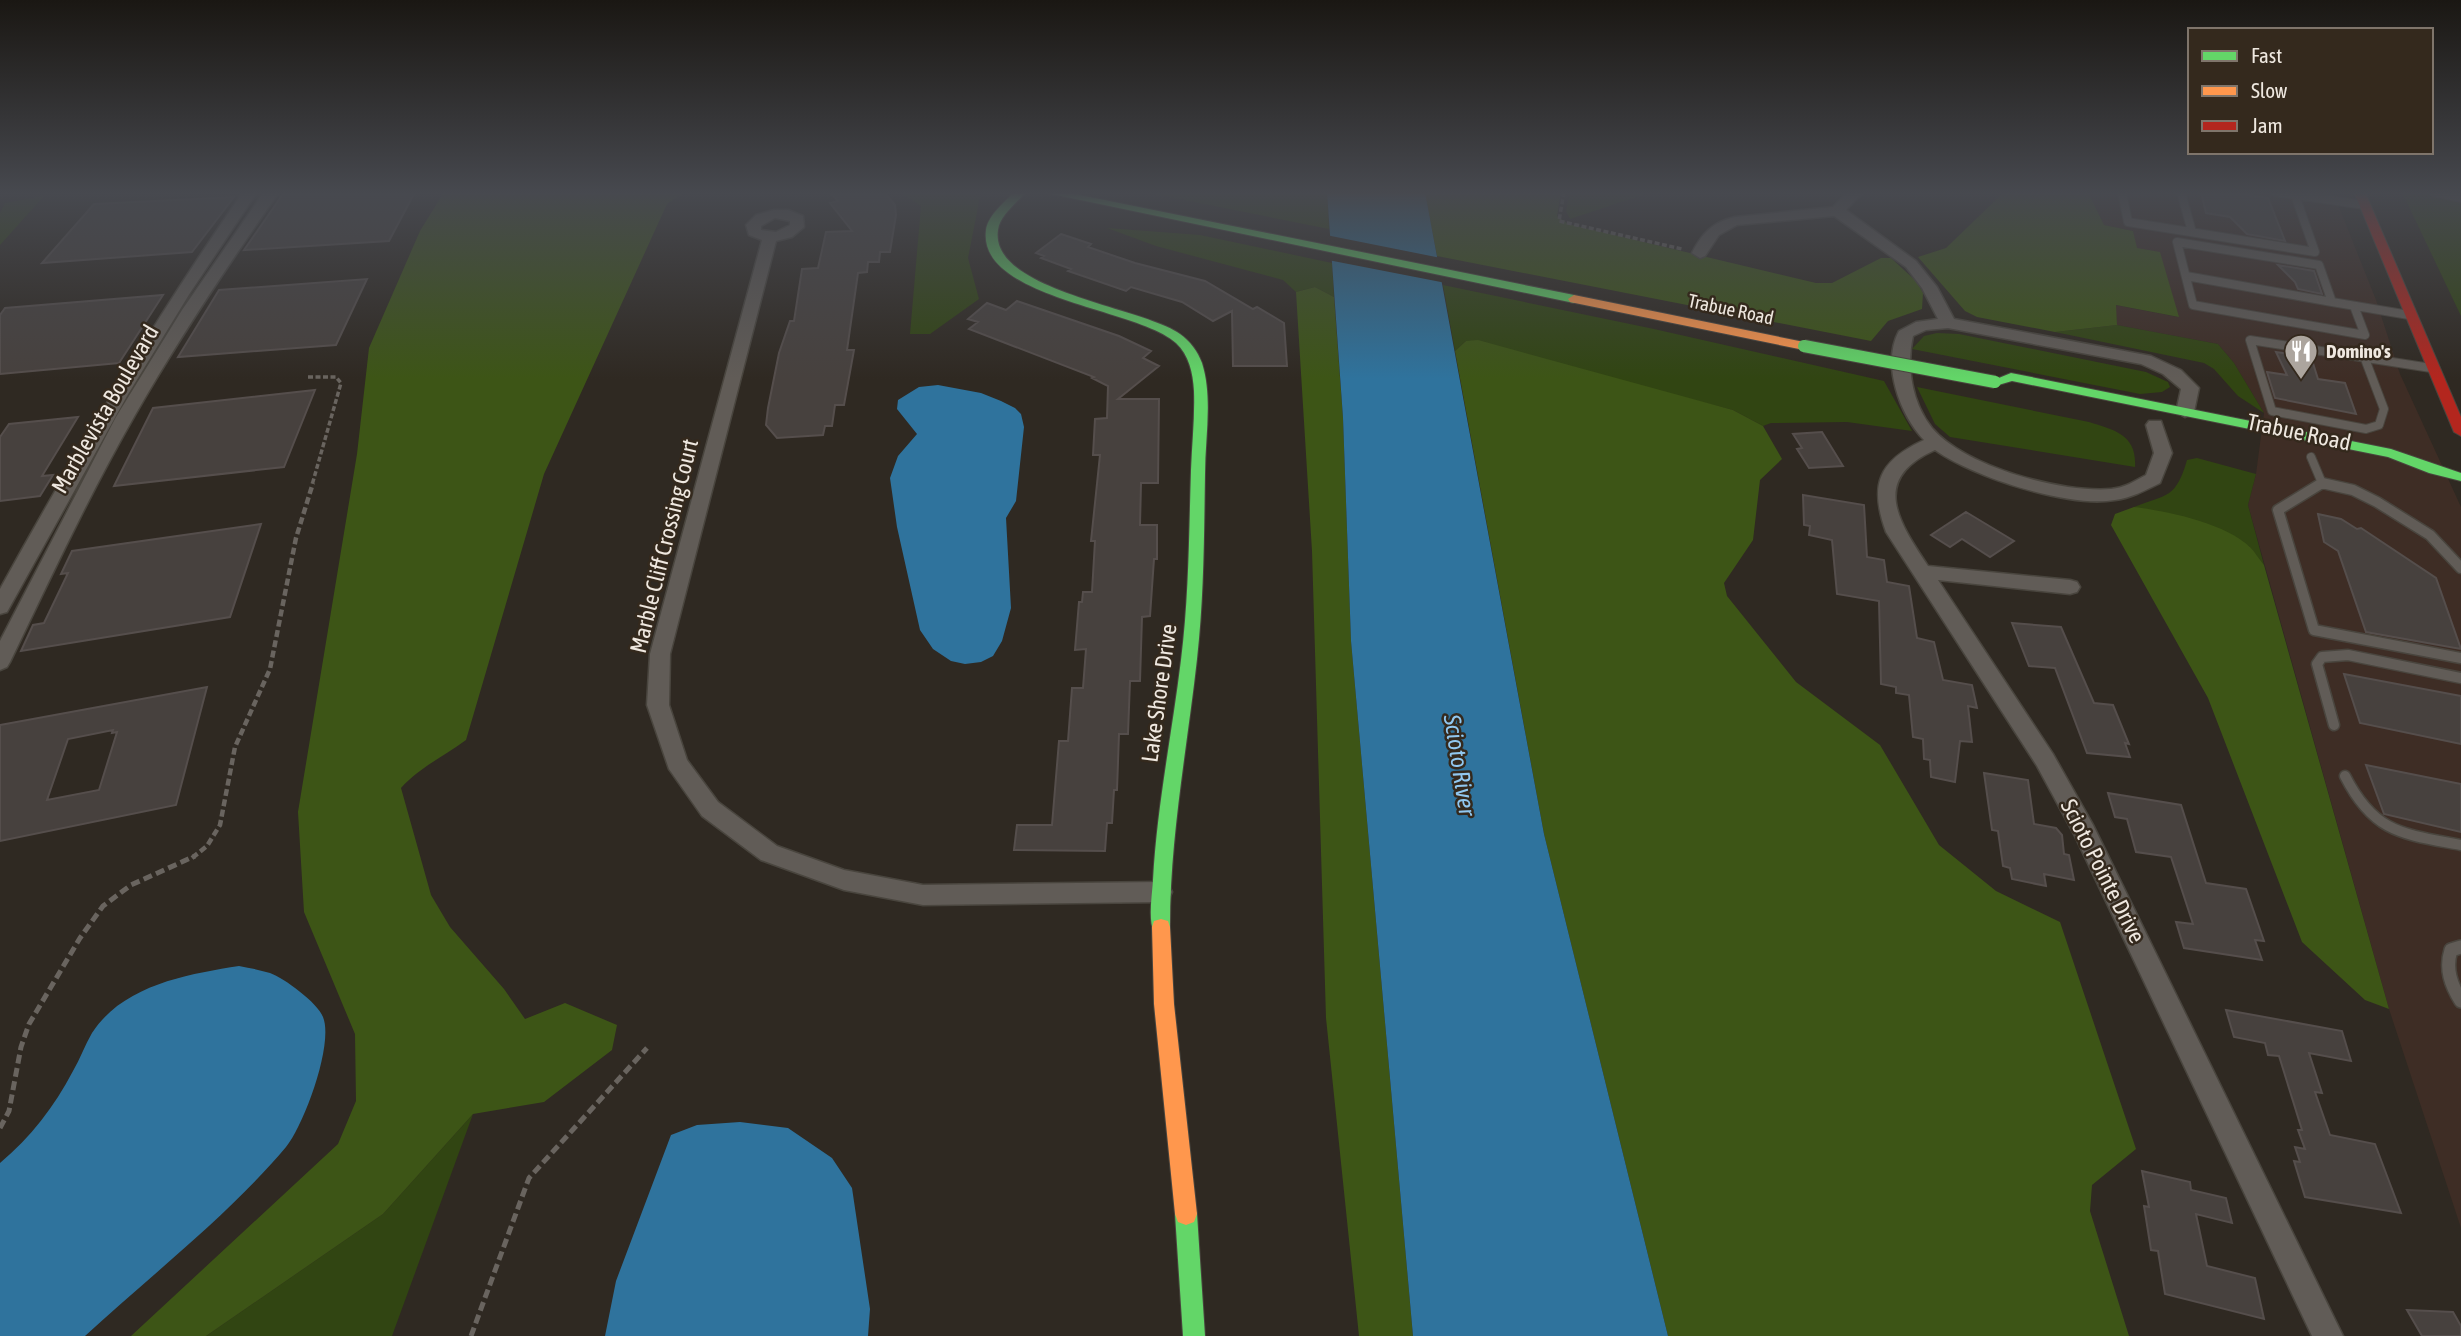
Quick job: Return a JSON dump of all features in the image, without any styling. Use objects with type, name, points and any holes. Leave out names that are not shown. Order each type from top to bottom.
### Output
[{"type":"main road","name":"Lake Shore Drive","points":[[995,254],[1010,270],[1040,286],[1162,328],[1189,349],[1195,357],[1199,377],[1197,573],[1189,660],[1165,814],[1160,892],[1163,1010],[1192,1287],[1194,1336]]},
{"type":"main road","name":"Trabue Road","points":[[1358,254],[1804,346],[1995,382],[2017,396]]},
{"type":"main road","points":[[2386,254],[2461,432]]},
{"type":"main road","name":"Trabue Road","points":[[1995,382],[2011,377],[2391,453],[2434,470],[2461,477]]},
{"type":"main road","name":"Trabue Road","points":[[2305,456],[2335,462]]},
{"type":"main road","name":"Trabue Road","points":[[2399,474],[2434,470]]},
{"type":"street","name":"Marblevista Boulevard","points":[[0,607],[123,386],[206,254]]},
{"type":"street","name":"Marblevista Boulevard","points":[[0,662],[71,518],[144,384],[228,254]]},
{"type":"street","name":"Marble Cliff Crossing Court","points":[[765,254],[660,654],[658,705],[677,763],[710,809],[769,853],[844,880],[923,895],[1160,892]]},
{"type":"street","points":[[1898,254],[1911,264],[1929,288],[1948,323]]},
{"type":"street","points":[[2155,425],[2163,453],[2154,479],[2127,492],[2110,495],[2088,494],[2014,479],[1985,469],[1936,442],[1911,409],[1904,386],[1901,349],[1905,334],[1922,325],[1948,323],[2145,360],[2165,367],[2181,377],[2189,388],[2185,412]]},
{"type":"street","name":"Scioto Pointe Drive","points":[[1936,442],[1920,449],[1890,472],[1885,487],[1885,508],[1896,532],[2045,760],[2085,831],[2328,1336]]},
{"type":"street","points":[[1922,572],[2070,587]]},
{"type":"lane","points":[[2180,254],[2193,305],[2365,335],[2354,306]]},
{"type":"lane","points":[[2253,254],[2319,265]]},
{"type":"lane","points":[[2316,254],[2332,302]]},
{"type":"lane","points":[[192,274],[215,272]]},
{"type":"lane","points":[[2186,276],[2412,316]]},
{"type":"lane","points":[[2365,359],[2384,410],[2379,425],[2366,429],[2272,411],[2250,340],[2435,369]]},
{"type":"lane","points":[[123,386],[144,384]]},
{"type":"lane","points":[[2295,415],[2303,437]]},
{"type":"lane","points":[[2305,456],[2322,483]]},
{"type":"lane","points":[[2461,568],[2430,535],[2353,490],[2322,483],[2278,510],[2314,630],[2461,658]]},
{"type":"lane","points":[[46,523],[71,518]]},
{"type":"lane","points":[[2334,725],[2317,664],[2322,657],[2348,656],[2461,678]]},
{"type":"lane","points":[[2345,776],[2361,806],[2378,820],[2403,834],[2461,845]]},
{"type":"lane","points":[[2461,947],[2451,950],[2446,961],[2455,991],[2461,1001]]},
{"type":"path","points":[[0,1128],[9,1111],[21,1047],[29,1024],[80,938],[103,906],[131,885],[194,857],[207,846],[220,825],[235,747],[270,669],[296,538],[341,388],[336,377],[308,377]]},
{"type":"path","points":[[471,1336],[529,1178],[647,1048]]},
{"type":"shaded area","points":[[2140,254],[2358,254],[2400,374],[2461,507],[2461,1228],[2389,1009],[2248,505],[2256,474],[2264,413],[2234,363],[2218,344],[2117,325],[2115,305],[2178,317]]},
{"type":"green space","points":[[410,254],[644,254],[544,474],[466,740],[424,768],[401,788],[431,895],[450,927],[504,989],[525,1019],[565,1003],[617,1025],[612,1050],[544,1102],[473,1114],[383,1214],[206,1336],[131,1336],[338,1144],[356,1101],[355,1034],[304,912],[298,812],[357,454],[369,348]]},
{"type":"green space","points":[[917,254],[969,254],[979,299],[930,334],[910,334]]},
{"type":"green space","points":[[1187,254],[1291,254],[1332,263],[1334,297],[1315,287],[1296,292],[1283,280]]},
{"type":"green space","points":[[1696,254],[1816,283],[1832,283],[1881,258],[1891,258],[1917,282],[1923,293],[1922,309],[1888,321],[1871,341],[1437,256]]},
{"type":"green space","points":[[1926,254],[2161,254],[2179,317],[2116,305],[2117,325],[2055,332],[1977,317],[1965,311],[1918,257]]},
{"type":"green space","points":[[2432,254],[2461,254],[2461,316]]},
{"type":"green space","points":[[1443,285],[1884,381],[1912,431],[1847,422],[1771,423],[1763,426],[1733,410],[1466,341],[1455,351]]},
{"type":"green space","points":[[1315,287],[1334,297],[1343,418],[1351,641],[1413,1336],[1359,1336],[1326,1018],[1312,551],[1296,292]]},
{"type":"green space","points":[[2117,325],[2218,344],[2234,363],[2264,413],[2238,396],[2214,369],[2204,363],[2055,332]]},
{"type":"green space","points":[[1937,333],[1959,334],[2146,372],[2168,382],[2170,387],[2162,392],[2140,394],[1912,349],[1924,336]]},
{"type":"green space","points":[[1478,340],[1733,410],[1763,426],[1782,459],[1760,480],[1753,540],[1724,583],[1727,596],[1796,682],[1880,745],[1939,845],[1996,891],[2060,922],[2136,1149],[2092,1185],[2090,1211],[2129,1336],[1668,1336],[1544,834],[1455,351],[1466,341]]},
{"type":"green space","points":[[1917,387],[2089,422],[2116,431],[2132,448],[2135,467],[1950,437],[1935,424]]},
{"type":"green space","points":[[2197,458],[2256,474],[2248,505],[2264,565],[2249,546],[2134,507],[2169,493],[2179,482],[2187,460]]},
{"type":"green space","points":[[2134,507],[2179,515],[2226,531],[2250,547],[2264,565],[2389,1009],[2365,1000],[2302,942],[2208,698],[2111,525],[2115,514]]},
{"type":"green space","points":[[473,1114],[392,1336],[206,1336],[383,1214]]},
{"type":"water","name":"Scioto River","points":[[1331,254],[1437,254],[1544,834],[1668,1336],[1413,1336],[1351,641],[1343,418]]},
{"type":"water","points":[[938,385],[981,393],[1001,401],[1021,414],[1024,427],[1016,501],[1006,518],[1011,608],[1002,641],[993,656],[981,662],[965,664],[951,661],[933,649],[920,630],[897,527],[890,478],[898,456],[917,434],[897,409],[898,400],[919,387]]},
{"type":"water","points":[[239,966],[270,973],[283,980],[308,998],[323,1017],[325,1029],[321,1064],[309,1103],[286,1147],[240,1197],[85,1336],[0,1336],[0,1163],[41,1121],[66,1084],[92,1033],[121,1003],[178,978]]},
{"type":"water","points":[[740,1122],[788,1128],[832,1158],[852,1188],[870,1309],[868,1336],[605,1336],[616,1281],[671,1135],[697,1125]]},
{"type":"pier","points":[[1328,254],[1423,254],[1441,258],[1446,283],[1328,260]]},
{"type":"building","points":[[50,254],[160,254],[42,263]]},
{"type":"building","points":[[821,254],[880,254],[879,262],[868,262],[867,272],[858,273],[847,350],[854,350],[844,405],[835,405],[832,426],[825,426],[823,435],[777,438],[766,425],[779,353],[790,321],[794,321],[802,269],[818,268]]},
{"type":"building","points":[[1040,254],[1110,254],[1205,281],[1253,309],[1257,307],[1284,323],[1287,366],[1233,366],[1232,311],[1213,321],[1182,302],[1131,287],[1126,291],[1068,271],[1071,269],[1041,258],[1044,256]]},
{"type":"building","points":[[2278,265],[2314,271],[2322,294],[2298,289],[2295,282]]},
{"type":"building","points":[[367,279],[336,345],[178,357],[219,290]]},
{"type":"building","points":[[163,295],[119,363],[0,374],[0,315],[5,308]]},
{"type":"building","points":[[1017,301],[1119,336],[1151,351],[1143,358],[1159,366],[1118,399],[1159,399],[1158,483],[1141,483],[1140,525],[1157,525],[1157,559],[1154,559],[1150,616],[1142,617],[1140,681],[1130,681],[1128,734],[1119,734],[1117,790],[1114,790],[1112,823],[1107,823],[1105,851],[1014,850],[1017,825],[1052,825],[1059,741],[1068,741],[1072,688],[1083,688],[1086,649],[1075,650],[1079,602],[1082,602],[1083,592],[1092,592],[1095,541],[1091,541],[1100,455],[1093,455],[1095,419],[1107,418],[1108,386],[1092,378],[1094,377],[969,329],[978,322],[968,319],[987,303],[1006,310]]},
{"type":"building","name":"Domino's","points":[[2276,352],[2311,357],[2318,379],[2345,383],[2356,414],[2275,398],[2267,372],[2287,375]]},
{"type":"building","points":[[315,390],[284,467],[114,486],[153,408]]},
{"type":"building","points":[[78,417],[42,476],[53,475],[40,496],[0,501],[0,437],[9,424]]},
{"type":"building","points":[[1822,432],[1843,466],[1809,468],[1797,449],[1802,448],[1793,434]]},
{"type":"building","points":[[1803,495],[1864,505],[1867,557],[1884,560],[1887,582],[1909,586],[1917,638],[1934,642],[1943,680],[1972,685],[1977,708],[1968,706],[1972,742],[1960,741],[1955,782],[1931,777],[1930,760],[1924,759],[1923,739],[1913,737],[1909,695],[1896,693],[1896,687],[1881,684],[1879,601],[1837,594],[1832,540],[1809,535],[1810,526],[1804,525]]},
{"type":"building","points":[[1966,512],[2014,541],[1990,557],[1962,539],[1950,547],[1931,535]]},
{"type":"building","points":[[2318,514],[2341,519],[2357,529],[2361,528],[2436,578],[2461,649],[2366,632],[2338,551],[2324,542]]},
{"type":"building","points":[[261,524],[230,617],[21,651],[33,625],[44,623],[68,573],[61,574],[72,551]]},
{"type":"building","points":[[2012,623],[2061,627],[2094,703],[2113,705],[2129,744],[2125,743],[2130,757],[2087,753],[2055,668],[2029,666]]},
{"type":"building","points":[[2344,674],[2461,696],[2461,744],[2360,723]]},
{"type":"building","points":[[207,687],[176,805],[0,841],[0,725]],"holes":[[[113,730],[112,733],[117,732],[99,790],[47,800],[68,739]]]},
{"type":"building","points":[[2366,765],[2461,784],[2461,832],[2384,814]]},
{"type":"building","points":[[1984,773],[2028,780],[2034,824],[2056,828],[2062,835],[2064,854],[2069,855],[2074,880],[2044,874],[2046,886],[2012,879],[2010,868],[2003,866],[1998,831],[1992,830]]},
{"type":"building","points":[[2108,793],[2181,805],[2206,883],[2246,889],[2264,941],[2255,940],[2262,960],[2184,948],[2176,922],[2193,924],[2171,857],[2136,852],[2127,819],[2115,817]]},
{"type":"building","points":[[2226,1010],[2342,1031],[2351,1061],[2309,1053],[2322,1093],[2315,1092],[2330,1135],[2375,1144],[2401,1213],[2305,1197],[2294,1161],[2300,1162],[2295,1147],[2305,1149],[2298,1130],[2302,1130],[2279,1056],[2268,1055],[2265,1043],[2234,1037]]},
{"type":"building","points":[[2142,1171],[2190,1182],[2191,1190],[2226,1198],[2232,1223],[2196,1214],[2207,1266],[2255,1278],[2264,1319],[2165,1294],[2158,1251],[2151,1250],[2144,1206],[2149,1207]]},
{"type":"building","points":[[2407,1310],[2453,1312],[2461,1326],[2461,1336],[2422,1336]]},
{"type":"traffic: fast","points":[[997,254],[1007,267],[1032,282],[1172,334],[1189,350],[1198,373],[1201,414],[1193,611],[1166,826],[1161,927]]},
{"type":"traffic: fast","points":[[1354,254],[1574,299]]},
{"type":"traffic: fast","points":[[1804,346],[1995,382]]},
{"type":"traffic: fast","points":[[1995,382],[2011,377],[2391,453],[2434,470],[2461,477]]},
{"type":"traffic: fast","points":[[1186,1214],[1194,1336]]},
{"type":"traffic: slow","points":[[1574,299],[1804,346]]},
{"type":"traffic: slow","points":[[1161,927],[1164,1004],[1186,1214]]},
{"type":"traffic: jam","points":[[2385,254],[2461,432]]},
{"type":"place","name":"Domino's","points":[[2301,381]]}]
